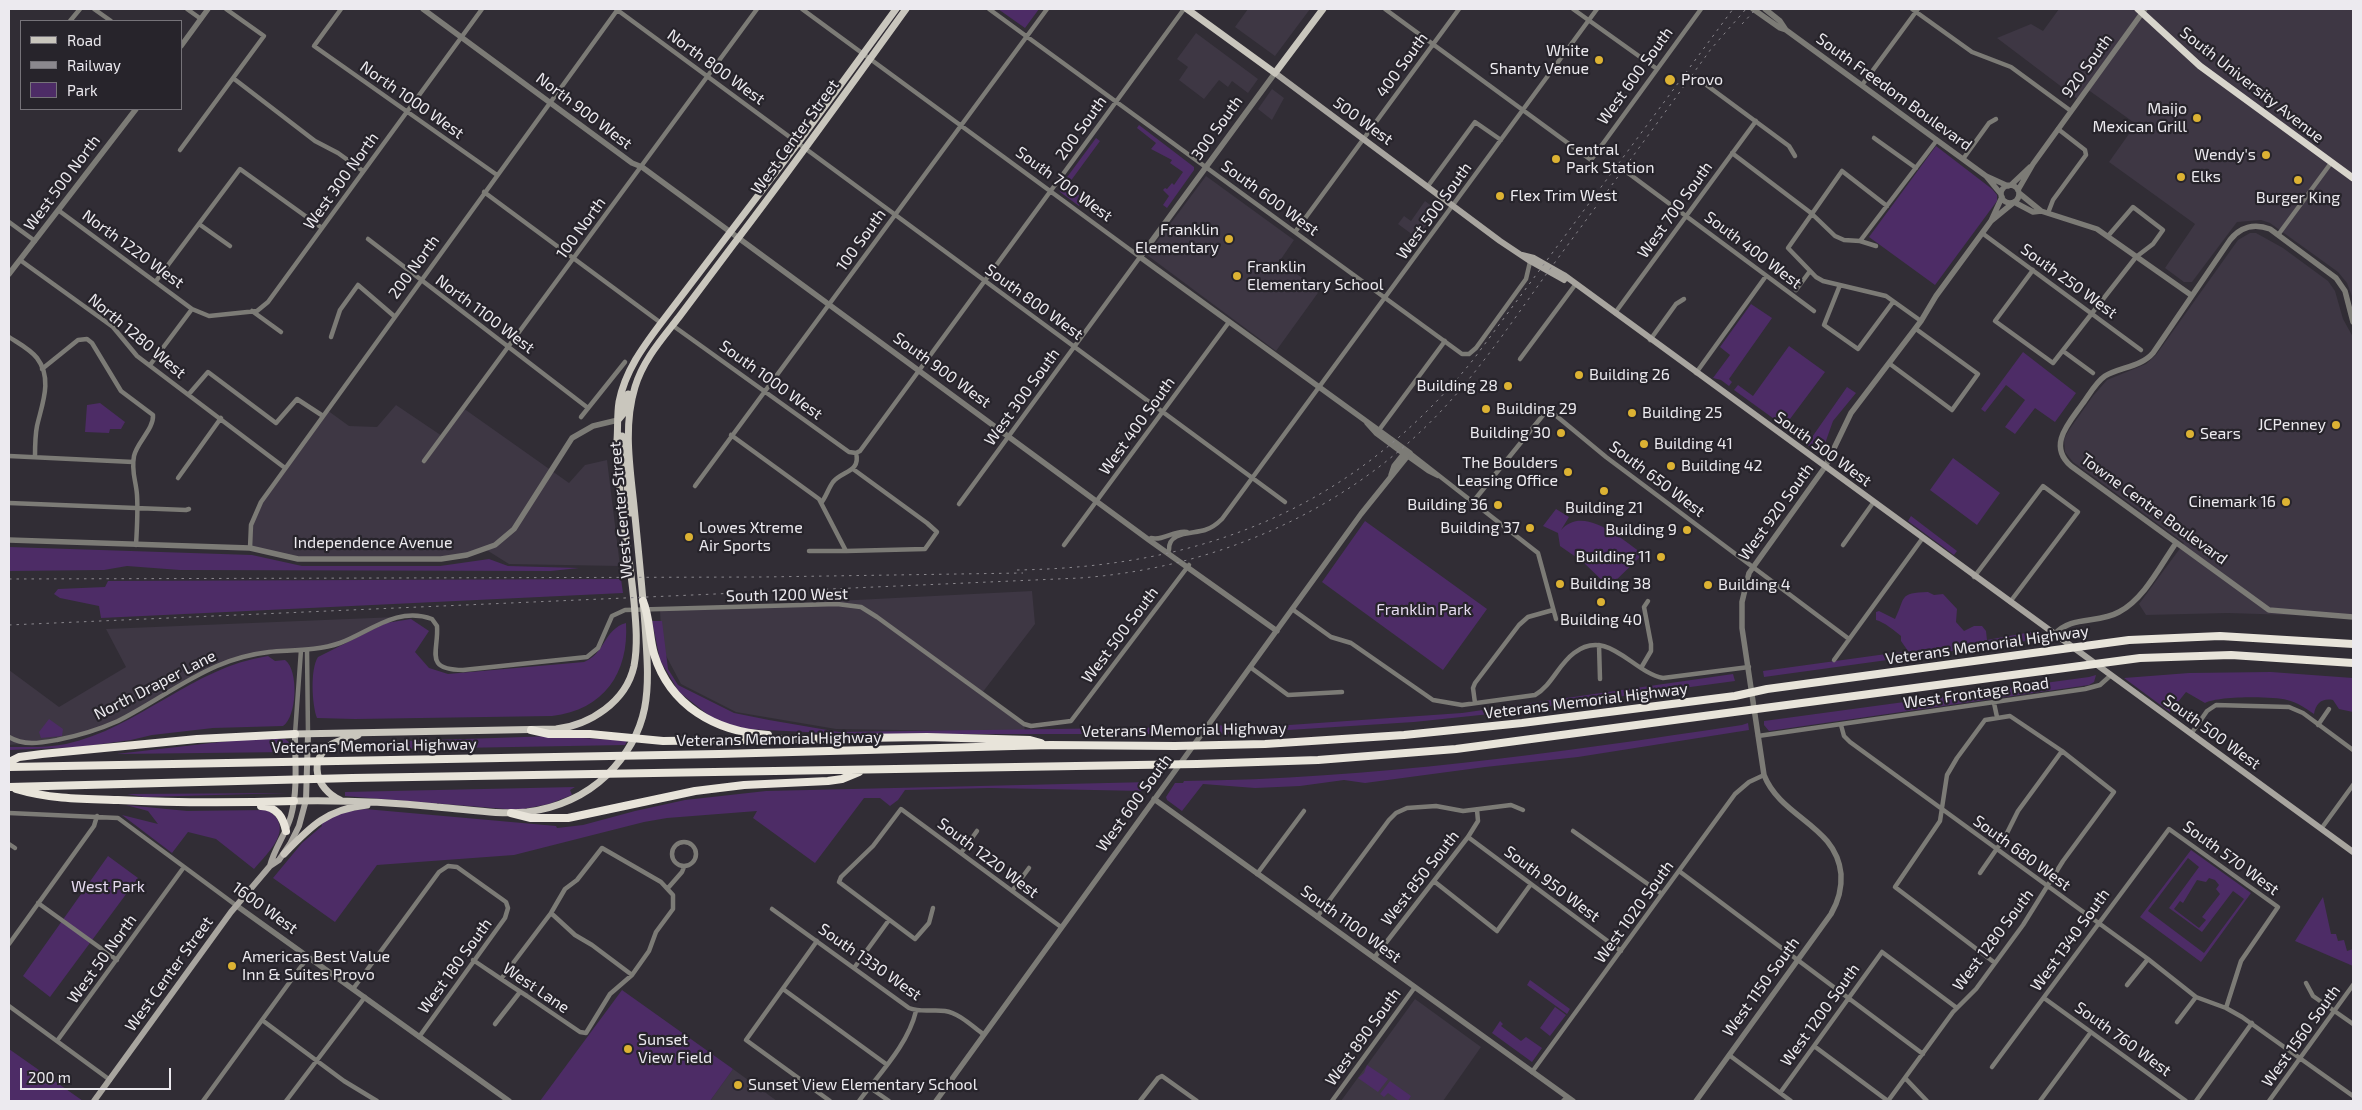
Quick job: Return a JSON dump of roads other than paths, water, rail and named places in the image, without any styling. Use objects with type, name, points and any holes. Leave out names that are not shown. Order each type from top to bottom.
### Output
[{"type":"highway","name":"South University Avenue","points":[[2142,10],[2195,61],[2353,178]]},
{"type":"highway","points":[[643,601],[654,656],[662,673],[674,693],[696,712],[715,724],[735,731],[807,738]]},
{"type":"highway","name":"Veterans Memorial Highway","points":[[9,767],[738,754],[1050,745],[1211,746],[1404,735],[1532,722],[1735,696],[2095,644],[2157,638],[2220,636],[2353,644]]},
{"type":"highway","name":"Veterans Memorial Highway","points":[[9,787],[352,778],[1197,764],[1318,760],[1456,749],[2117,660],[2213,654],[2353,663]]},
{"type":"highway","points":[[532,730],[550,734],[590,734],[648,740],[978,738],[1030,740],[1050,745]]},
{"type":"highway","points":[[9,762],[19,757],[42,754],[198,739],[295,734]]},
{"type":"highway","points":[[511,812],[531,818],[568,818],[695,791],[744,785],[836,780],[864,770]]},
{"type":"highway","points":[[9,787],[33,794],[66,798],[177,802],[294,801]]},
{"type":"highway","points":[[248,802],[277,811],[286,831]]},
{"type":"main road","name":"West Center Street","points":[[867,56],[896,9]]},
{"type":"main road","name":"West Center Street","points":[[270,866],[273,854],[286,831],[294,801],[295,734],[532,730],[571,726],[590,719],[609,706],[622,691],[630,676],[636,647],[629,553],[617,462],[619,402],[630,370],[640,351],[661,322],[801,145],[867,56],[906,9]]},
{"type":"main road","name":"500 West","points":[[1186,9],[1522,255]]},
{"type":"main road","name":"300 South","points":[[1275,73],[1320,11]]},
{"type":"main road","name":"West Center Street","points":[[643,601],[628,446],[628,416],[636,383],[644,364],[739,238],[801,145]]},
{"type":"main road","name":"South 500 West","points":[[1522,255],[1530,262],[1575,285]]},
{"type":"main road","name":"South 500 West","points":[[1522,255],[1534,258],[1564,275],[1575,285],[1922,539],[2353,852]]},
{"type":"main road","points":[[638,544],[627,493],[622,426],[618,420],[623,414],[636,372],[644,364]]},
{"type":"main road","points":[[294,801],[386,802],[511,812],[532,811],[565,802],[594,786],[618,764],[639,728],[646,707],[649,683],[647,628]]},
{"type":"main road","points":[[342,801],[329,794],[322,786],[317,775],[317,762],[323,752],[332,745],[360,733]]},
{"type":"main road","name":"West Center Street","points":[[94,1101],[237,906],[270,866],[284,854],[295,834],[306,800],[308,734]]},
{"type":"main road","points":[[284,854],[308,829],[327,816],[351,808],[386,802]]},
{"type":"street","points":[[71,20],[80,9]]},
{"type":"street","points":[[94,9],[110,20]]},
{"type":"street","points":[[187,9],[201,19]]},
{"type":"street","points":[[182,45],[208,9]]},
{"type":"street","points":[[180,150],[264,36],[226,9]]},
{"type":"street","name":"North 1000 West","points":[[341,9],[314,46],[497,175]]},
{"type":"street","name":"North 900 West","points":[[423,9],[632,163],[642,168],[731,232]]},
{"type":"street","name":"West 300 North","points":[[192,309],[209,316],[261,309],[268,302],[482,9]]},
{"type":"street","name":"North 800 West","points":[[617,9],[801,145]]},
{"type":"street","name":"200 North","points":[[250,548],[251,525],[256,511],[285,468],[617,9]]},
{"type":"street","name":"100 North","points":[[424,461],[642,168],[757,9]]},
{"type":"street","name":"South 700 West","points":[[802,9],[1379,430],[1407,453]]},
{"type":"street","name":"South 600 West","points":[[989,9],[1464,354],[1473,352],[1526,279],[1530,262]]},
{"type":"street","name":"100 South","points":[[695,486],[1047,9]]},
{"type":"street","name":"200 South","points":[[856,453],[860,451],[1186,9]]},
{"type":"street","points":[[1385,9],[1523,110]]},
{"type":"street","name":"400 South","points":[[1295,232],[1459,9]]},
{"type":"street","points":[[1573,9],[1657,69]]},
{"type":"street","name":"West 500 South","points":[[1169,550],[1169,545],[1173,539],[1188,532],[1205,530],[1217,524],[1598,9]]},
{"type":"street","name":"West 600 South","points":[[1523,110],[1591,160],[1701,9]]},
{"type":"street","name":"South Freedom Boulevard","points":[[1754,9],[1780,28],[1786,30],[1986,176],[2002,196]]},
{"type":"street","name":"South Freedom Boulevard","points":[[1765,9],[1780,21],[1786,30]]},
{"type":"street","points":[[1862,85],[1915,10],[1972,52],[2011,67],[2071,111],[2034,164],[2013,202]]},
{"type":"street","name":"920 South","points":[[2071,111],[2142,10]]},
{"type":"street","name":"300 South","points":[[1140,257],[1275,73]]},
{"type":"street","points":[[233,78],[315,141],[338,153],[363,171]]},
{"type":"street","points":[[1701,81],[1790,146],[1795,156]]},
{"type":"street","name":"West 500 North","points":[[9,274],[135,110]]},
{"type":"street","points":[[1963,159],[1989,123],[1996,119]]},
{"type":"street","name":"West 700 South","points":[[1615,314],[1756,121]]},
{"type":"street","points":[[1428,186],[1475,122],[1501,140]]},
{"type":"street","points":[[2048,213],[2053,200],[2086,154],[2085,150],[2058,129]]},
{"type":"street","points":[[1874,138],[1916,168]]},
{"type":"street","points":[[1860,241],[1937,140]]},
{"type":"street","name":"South 800 West","points":[[801,145],[1285,502]]},
{"type":"street","points":[[1732,153],[1811,213],[1835,236],[1844,240],[1860,241],[1876,246]]},
{"type":"street","points":[[2278,235],[2331,163]]},
{"type":"street","points":[[2034,164],[2003,189],[2002,196],[2008,202],[2013,202],[2033,212],[2041,211],[2097,229],[2191,295]]},
{"type":"street","points":[[156,281],[240,168],[322,228]]},
{"type":"street","points":[[1887,206],[1842,171],[1788,248],[1823,281],[1886,296],[1921,321]]},
{"type":"street","name":"South 400 West","points":[[1628,173],[1814,311]]},
{"type":"street","name":"South Freedom Boulevard","points":[[1986,176],[2009,185]]},
{"type":"street","points":[[2009,185],[2041,211]]},
{"type":"street","points":[[484,192],[661,322]]},
{"type":"street","name":"West 920 South","points":[[1991,221],[2002,196]]},
{"type":"street","name":"West 920 South","points":[[1764,775],[1742,628],[1742,602],[1745,585],[1753,566],[1825,467],[1848,418],[1916,329],[1936,296],[1991,221],[2013,202]]},
{"type":"street","points":[[2033,270],[1996,321],[2053,364],[2092,313],[2103,302],[2136,257],[2153,244],[2162,232],[2162,228],[2131,207],[2108,236]]},
{"type":"street","name":"North 1220 West","points":[[58,210],[192,309]]},
{"type":"street","points":[[9,222],[35,241]]},
{"type":"street","points":[[199,224],[230,246]]},
{"type":"street","name":"Towne Centre Boulevard","points":[[2353,322],[2350,295],[2333,275],[2278,235],[2260,226],[2248,227],[2239,231],[2230,240],[2149,358],[2107,375],[2099,382],[2063,430],[2060,442],[2061,452],[2068,464],[2269,610],[2353,617]]},
{"type":"street","name":"South 900 West","points":[[731,232],[828,305],[1277,631]]},
{"type":"street","name":"South 250 West","points":[[1982,233],[2141,350]]},
{"type":"street","name":"North 1100 West","points":[[368,239],[588,408]]},
{"type":"street","name":"West 300 South","points":[[959,504],[1140,257]]},
{"type":"street","name":"North 1280 West","points":[[20,260],[113,327],[137,356],[285,468]]},
{"type":"street","points":[[1796,290],[1810,270]]},
{"type":"street","points":[[1696,373],[1766,276]]},
{"type":"street","points":[[1840,284],[1824,325],[1858,349],[1893,302]]},
{"type":"street","points":[[331,337],[340,310],[358,285],[394,316]]},
{"type":"street","points":[[1520,359],[1575,285]]},
{"type":"street","points":[[2350,295],[2353,290]]},
{"type":"street","points":[[1650,340],[1676,304],[1684,299]]},
{"type":"street","points":[[150,365],[192,309]]},
{"type":"street","points":[[252,311],[281,332]]},
{"type":"street","name":"West 400 South","points":[[1064,546],[1229,322]]},
{"type":"street","name":"South 1000 West","points":[[672,325],[849,452],[856,453]]},
{"type":"street","points":[[1890,364],[1952,410],[1978,374],[1916,329]]},
{"type":"street","points":[[9,337],[33,354],[42,369],[45,393],[36,434],[35,457]]},
{"type":"street","points":[[42,369],[78,340],[86,339],[92,343],[121,391],[153,415]]},
{"type":"street","points":[[1379,430],[1444,341]]},
{"type":"street","points":[[2063,351],[2093,373]]},
{"type":"street","points":[[581,417],[625,362]]},
{"type":"street","points":[[189,394],[208,372],[276,423],[297,399],[323,416]]},
{"type":"street","points":[[136,545],[137,494],[133,476],[133,462],[137,446],[154,421],[153,415],[157,409]]},
{"type":"street","name":"South 650 West","points":[[1472,503],[1548,409],[1606,457],[1753,566]]},
{"type":"street","points":[[178,478],[220,418]]},
{"type":"street","name":"Independence Avenue","points":[[9,540],[250,548],[298,559],[441,558],[467,555],[495,545],[514,529],[572,438],[593,426],[618,420]]},
{"type":"street","name":"South 700 West","points":[[1366,422],[1373,431],[1440,476],[1538,553],[1556,619]]},
{"type":"street","points":[[732,435],[818,499],[846,551]]},
{"type":"street","points":[[821,503],[833,483],[853,469],[857,458],[856,453]]},
{"type":"street","name":"West 600 South","points":[[936,1101],[1407,453]]},
{"type":"street","points":[[9,456],[133,462]]},
{"type":"street","points":[[809,551],[925,549],[937,532],[853,469]]},
{"type":"street","points":[[1974,577],[2043,486],[2078,512],[2010,602]]},
{"type":"street","points":[[1843,545],[1874,503]]},
{"type":"street","points":[[9,504],[189,509]]},
{"type":"street","name":"South 900 West","points":[[1138,530],[1169,550],[1188,566]]},
{"type":"street","points":[[1151,538],[1161,539],[1176,532],[1188,532]]},
{"type":"street","points":[[1834,660],[1922,539]]},
{"type":"street","points":[[2054,635],[2068,624],[2115,614],[2129,606],[2176,544]]},
{"type":"street","name":"West 500 South","points":[[924,651],[1024,724],[1031,726],[1071,721],[1188,566]]},
{"type":"street","points":[[1753,566],[1849,639]]},
{"type":"street","points":[[1641,668],[1651,651],[1644,607],[1648,601]]},
{"type":"street","name":"South 1200 West","points":[[534,664],[586,657],[598,648],[612,616],[625,610],[837,604],[861,607],[924,651]]},
{"type":"street","points":[[1292,610],[1331,637],[1350,643],[1426,697],[1452,705],[1535,695],[1546,687],[1573,653],[1585,647],[1599,645],[1610,647],[1652,676],[1663,678],[1749,667]]},
{"type":"street","points":[[1475,703],[1473,688],[1475,684],[1519,625],[1528,616],[1553,610]]},
{"type":"street","name":"North Draper Lane","points":[[9,737],[21,743],[32,744],[77,736],[118,721],[196,676],[230,661],[266,653],[306,650],[340,643],[375,625],[397,617],[419,616],[435,622],[437,629],[434,656],[440,665],[447,669],[463,670],[534,664]]},
{"type":"street","points":[[1599,645],[1600,679]]},
{"type":"street","name":"West Center Street","points":[[295,734],[301,650]]},
{"type":"street","name":"West Center Street","points":[[306,650],[308,734]]},
{"type":"street","points":[[1250,667],[1288,695],[1342,692]]},
{"type":"street","name":"West Frontage Road","points":[[1758,736],[2093,688],[2104,683],[2110,676]]},
{"type":"street","points":[[1994,703],[1997,717]]},
{"type":"street","points":[[2191,734],[2210,708],[2220,704],[2284,706],[2298,710],[2353,750]]},
{"type":"street","points":[[2318,725],[2328,709]]},
{"type":"street","points":[[1980,873],[2008,833],[2018,811],[2062,751],[2013,717],[1997,717],[1983,722],[1953,763],[1946,780],[1940,821],[1895,887],[1995,963]]},
{"type":"street","name":"South 680 West","points":[[1841,725],[1847,740],[1941,810],[2148,959],[2196,996],[2226,1008]]},
{"type":"street","name":"West 1280 South","points":[[1888,1101],[1957,1008],[1976,989],[2033,910],[2063,861],[2114,792],[2062,751]]},
{"type":"street","name":"West 1020 South","points":[[1532,1072],[1739,789],[1764,775]]},
{"type":"street","name":"West 1150 South","points":[[1696,1101],[1834,909],[1841,885],[1840,867],[1830,844],[1820,833],[1780,802],[1764,775]]},
{"type":"street","points":[[2321,829],[2353,784]]},
{"type":"street","name":"South 1100 West","points":[[1154,799],[1532,1072],[1565,1099],[1573,1101]]},
{"type":"street","points":[[1317,917],[1396,813],[1407,808],[1436,806],[1459,811],[1511,805],[1522,810]]},
{"type":"street","name":"South 1220 West","points":[[890,920],[839,882],[841,877],[885,832],[901,809],[1061,927]]},
{"type":"street","name":"West 850 South","points":[[1374,958],[1435,882],[1468,837],[1478,821],[1478,810]]},
{"type":"street","points":[[1257,874],[1304,811]]},
{"type":"street","name":"1600 West","points":[[9,813],[118,818],[237,906],[509,1101]]},
{"type":"street","points":[[9,944],[94,826],[97,816]]},
{"type":"street","name":"South 570 West","points":[[2169,829],[2278,907],[2241,961],[2226,1008]]},
{"type":"street","name":"West 1340 South","points":[[1992,1067],[2097,923],[2169,829]]},
{"type":"street","points":[[1573,831],[1662,894]]},
{"type":"street","points":[[961,853],[977,832]]},
{"type":"street","name":"South 950 West","points":[[1468,837],[1621,951]]},
{"type":"street","points":[[668,888],[684,867],[691,864],[696,856],[693,845],[686,841],[677,843],[672,852],[674,860],[684,867]]},
{"type":"street","points":[[9,844],[14,848]]},
{"type":"street","points":[[501,979],[551,913],[565,890],[577,880],[602,848],[668,888],[673,895],[673,908],[656,932],[649,951],[632,975],[592,944],[575,934],[551,913]]},
{"type":"street","name":"West 180 South","points":[[353,989],[439,872],[448,866],[457,866],[506,902],[508,908],[505,918],[419,1036]]},
{"type":"street","name":"West 50 North","points":[[57,1041],[184,867]]},
{"type":"street","points":[[1012,891],[1029,868]]},
{"type":"street","points":[[1680,871],[1923,1054]]},
{"type":"street","points":[[1435,882],[1497,931],[1531,884]]},
{"type":"street","points":[[38,903],[117,960]]},
{"type":"street","points":[[854,968],[890,920],[915,939],[929,923],[933,908]]},
{"type":"street","name":"South 1330 West","points":[[772,909],[909,1008],[916,1011],[946,1011],[984,1034]]},
{"type":"street","points":[[817,941],[746,1040],[830,1101]]},
{"type":"street","name":"West 1200 South","points":[[1780,1093],[1882,952],[1957,1008]]},
{"type":"street","points":[[203,1101],[308,957]]},
{"type":"street","points":[[2127,985],[2148,959]]},
{"type":"street","name":"West Lane","points":[[473,960],[580,1032],[586,1033],[610,994],[632,975]]},
{"type":"street","points":[[2306,983],[2313,996],[2353,1024]]},
{"type":"street","name":"West 1560 South","points":[[2269,1101],[2353,985]]},
{"type":"street","name":"West 890 South","points":[[1332,1101],[1415,987]]},
{"type":"street","points":[[783,989],[886,1064]]},
{"type":"street","points":[[495,1024],[520,992]]},
{"type":"street","points":[[2177,1022],[2196,996]]},
{"type":"street","points":[[286,1101],[364,997]]},
{"type":"street","name":"South 760 West","points":[[2044,998],[2186,1101]]},
{"type":"street","points":[[9,1006],[110,1080]]},
{"type":"street","points":[[2226,1008],[2252,1024],[2353,1096]]},
{"type":"street","points":[[859,1101],[907,1036],[916,1011]]},
{"type":"street","points":[[262,1020],[344,1081],[376,1101]]},
{"type":"street","points":[[2196,1101],[2252,1024]]},
{"type":"street","points":[[2040,1101],[2091,1032]]},
{"type":"street","points":[[1814,1046],[1888,1101]]},
{"type":"street","points":[[1729,1055],[1791,1101]]},
{"type":"street","points":[[1140,1101],[1158,1078],[1162,1076],[1197,1101]]},
{"type":"street","points":[[1906,1079],[1927,1101]]},
{"type":"street","points":[[870,1087],[889,1101]]},
{"type":"railway","points":[[1017,570],[1086,566],[1151,557],[1212,541],[1270,519],[1326,491],[1378,455],[1427,411],[1473,360],[1733,9]]},
{"type":"railway","points":[[9,625],[1080,578],[1131,572],[1181,562],[1230,547],[1278,528],[1323,504],[1366,477],[1406,445],[1443,409],[1499,341],[1711,49],[1746,9]]},
{"type":"railway","points":[[1742,24],[1756,9]]},
{"type":"railway","points":[[9,579],[763,577],[1023,573]]},
{"type":"place","name":"White Shanty Venue","points":[[1599,60]]},
{"type":"place","name":"Provo","points":[[1670,80]]},
{"type":"place","name":"Maijo Mexican Grill","points":[[2197,118]]},
{"type":"place","name":"Wendy's","points":[[2266,155]]},
{"type":"place","name":"Central Park Station","points":[[1556,159]]},
{"type":"place","name":"Elks","points":[[2181,177]]},
{"type":"place","name":"Burger King","points":[[2298,180]]},
{"type":"place","name":"Flex Trim West","points":[[1500,196]]},
{"type":"place","name":"Franklin Elementary","points":[[1229,239]]},
{"type":"place","name":"Franklin Elementary School","points":[[1237,276]]},
{"type":"place","name":"Building 26","points":[[1579,375]]},
{"type":"place","name":"Building 28","points":[[1508,386]]},
{"type":"place","name":"Building 29","points":[[1486,409]]},
{"type":"place","name":"Building 25","points":[[1632,413]]},
{"type":"place","name":"JCPenney","points":[[2336,425]]},
{"type":"place","name":"Building 30","points":[[1561,433]]},
{"type":"place","name":"Sears","points":[[2190,434]]},
{"type":"place","name":"Building 41","points":[[1644,444]]},
{"type":"place","name":"Building 42","points":[[1671,466]]},
{"type":"place","name":"The Boulders Leasing Office","points":[[1568,472]]},
{"type":"place","name":"Building 21","points":[[1604,491]]},
{"type":"place","name":"Cinemark 16","points":[[2286,502]]},
{"type":"place","name":"Building 36","points":[[1498,505]]},
{"type":"place","name":"Building 37","points":[[1530,528]]},
{"type":"place","name":"Building 9","points":[[1687,530]]},
{"type":"place","name":"Lowes Xtreme Air Sports","points":[[689,537]]},
{"type":"place","name":"Building 11","points":[[1661,557]]},
{"type":"place","name":"Building 38","points":[[1560,584]]},
{"type":"place","name":"Building 4","points":[[1708,585]]},
{"type":"place","name":"Building 40","points":[[1601,602]]},
{"type":"place","name":"Americas Best Value Inn & Suites Provo","points":[[232,966]]},
{"type":"place","name":"Sunset View Field","points":[[628,1049]]},
{"type":"place","name":"Sunset View Elementary School","points":[[738,1085]]},
{"type":"park label","name":"Franklin Park","points":[[1424,610]]},
{"type":"park label","name":"West Park","points":[[108,887]]}]
